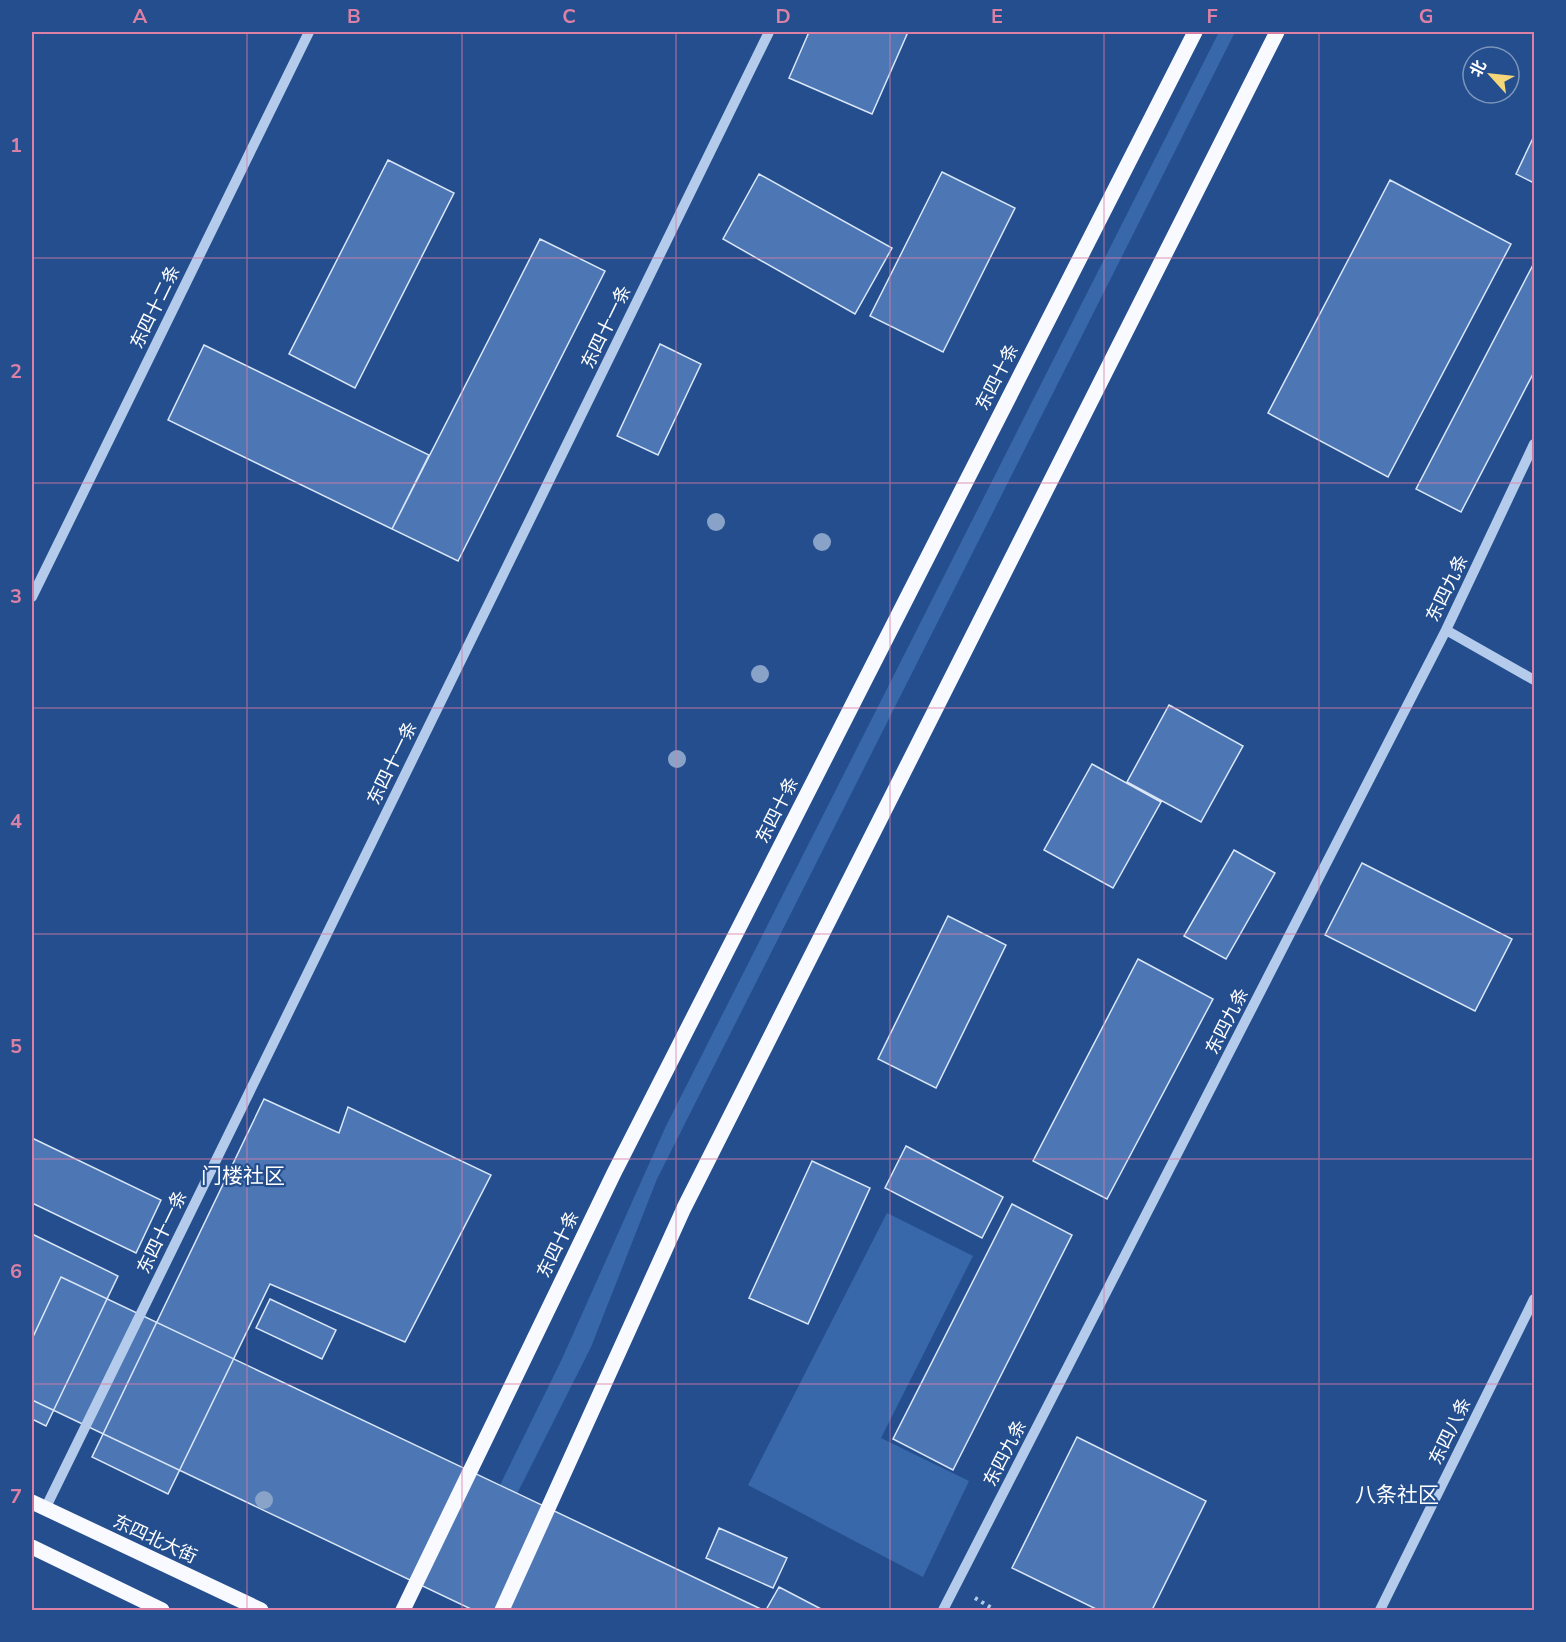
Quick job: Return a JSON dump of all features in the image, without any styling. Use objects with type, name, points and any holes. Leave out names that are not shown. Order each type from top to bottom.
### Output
[{"type":"main road","name":"东四十条","points":[[403,1611],[614,1173],[1195,32]]},
{"type":"main road","points":[[502,1611],[684,1208],[1277,32]]},
{"type":"main road","name":"东四北大街","points":[[38,1506],[261,1611]]},
{"type":"main road","points":[[32,1547],[162,1611]]},
{"type":"lane","name":"东四十二条","points":[[32,597],[309,32]]},
{"type":"lane","name":"东四十一条","points":[[38,1506],[769,32]]},
{"type":"lane","name":"东四九条","points":[[943,1611],[1446,630],[1534,444]]},
{"type":"lane","points":[[1446,630],[1534,680]]},
{"type":"lane","name":"东四八条","points":[[1380,1611],[1534,1299]]},
{"type":"shaded area","points":[[1219,32],[1235,32],[657,1179],[591,1347],[463,1601],[447,1593],[561,1361],[666,1126]]},
{"type":"shaded area","points":[[887,1213],[973,1256],[881,1438],[969,1481],[923,1577],[748,1485]]},
{"type":"building","points":[[809,32],[908,32],[872,114],[789,78]]},
{"type":"building","points":[[1534,136],[1534,183],[1516,174]]},
{"type":"building","points":[[388,160],[454,193],[355,388],[289,354]]},
{"type":"building","points":[[942,172],[1015,208],[943,352],[870,316]]},
{"type":"building","points":[[759,174],[892,248],[855,314],[723,239]]},
{"type":"building","points":[[1390,180],[1511,244],[1388,477],[1268,413]]},
{"type":"building","points":[[540,239],[605,271],[458,561],[392,529]]},
{"type":"building","points":[[1534,263],[1534,372],[1461,512],[1416,489]]},
{"type":"building","points":[[660,344],[701,364],[658,455],[617,436]]},
{"type":"building","points":[[204,345],[429,455],[392,529],[168,420]]},
{"type":"building","points":[[1169,705],[1243,746],[1201,822],[1127,782]]},
{"type":"building","points":[[1092,764],[1161,802],[1113,888],[1044,850]]},
{"type":"building","points":[[1234,850],[1275,873],[1226,959],[1184,936]]},
{"type":"building","points":[[1362,863],[1512,939],[1475,1011],[1325,935]]},
{"type":"building","points":[[948,916],[1006,945],[936,1088],[878,1059]]},
{"type":"building","points":[[1138,959],[1213,999],[1107,1199],[1033,1161]]},
{"type":"building","points":[[264,1099],[339,1133],[348,1107],[491,1175],[405,1342],[270,1284],[168,1494],[92,1457]]},
{"type":"building","points":[[32,1138],[161,1200],[136,1253],[32,1203]]},
{"type":"building","points":[[906,1146],[1003,1197],[982,1238],[885,1188]]},
{"type":"building","points":[[812,1161],[870,1188],[808,1324],[749,1298]]},
{"type":"building","points":[[1012,1204],[1072,1235],[953,1470],[893,1439]]},
{"type":"building","points":[[32,1234],[118,1276],[46,1426],[32,1419]]},
{"type":"building","points":[[61,1277],[763,1610],[473,1610],[32,1400],[32,1339]]},
{"type":"building","points":[[270,1299],[336,1330],[322,1359],[256,1328]]},
{"type":"building","points":[[1077,1437],[1206,1501],[1152,1610],[1098,1610],[1012,1568]]},
{"type":"building","points":[[719,1528],[787,1558],[773,1588],[706,1558]]},
{"type":"building","points":[[779,1587],[823,1610],[766,1610]]},
{"type":"district","name":"门楼社区","points":[[243,1176]]},
{"type":"district","name":"八条社区","points":[[1397,1495]]}]
